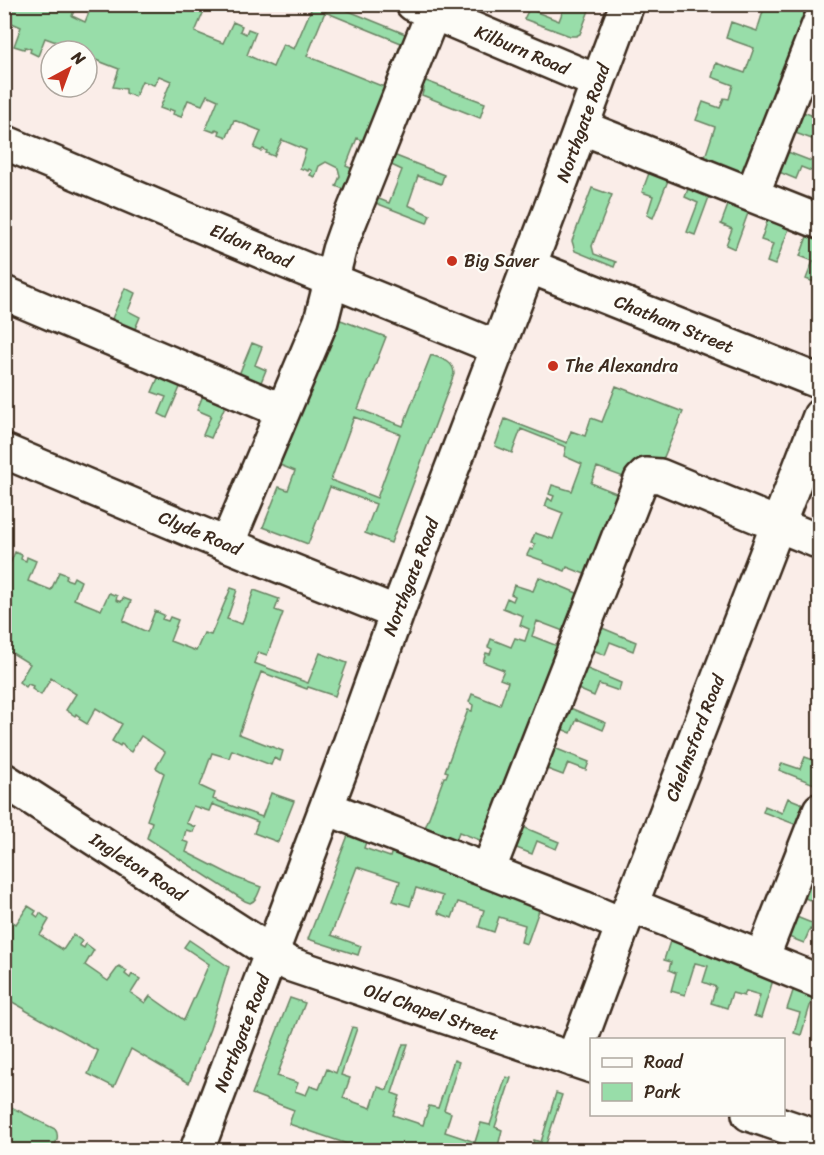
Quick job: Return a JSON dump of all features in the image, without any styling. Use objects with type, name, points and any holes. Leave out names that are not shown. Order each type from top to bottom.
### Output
[{"type":"street","name":"Northgate Road","points":[[205,1148],[271,954],[627,4]]},
{"type":"street","name":"Kilburn Road","points":[[423,9],[598,82]]},
{"type":"street","points":[[227,544],[321,321],[339,250],[423,9]]},
{"type":"street","points":[[752,195],[819,22]]},
{"type":"street","points":[[581,127],[819,222]]},
{"type":"street","name":"Eldon Road","points":[[4,142],[498,348]]},
{"type":"street","name":"Chatham Street","points":[[529,266],[819,382]]},
{"type":"street","points":[[4,293],[284,411]]},
{"type":"street","name":"Chelmsford Road","points":[[582,1063],[627,915],[819,416]]},
{"type":"street","name":"Clyde Road","points":[[4,451],[397,613]]},
{"type":"street","points":[[488,871],[641,480],[646,475],[660,476],[819,542]]},
{"type":"street","name":"Ingleton Road","points":[[4,780],[271,954]]},
{"type":"street","points":[[327,808],[583,908],[627,915],[762,958],[819,982]]},
{"type":"street","points":[[762,958],[819,810]]},
{"type":"street","name":"Old Chapel Street","points":[[271,954],[289,964],[582,1063]]},
{"type":"street","points":[[755,1116],[819,1138]]},
{"type":"green space","points":[[4,5],[76,5],[72,16],[85,22],[92,5],[198,5],[197,8],[204,11],[195,32],[223,43],[233,22],[242,26],[240,31],[246,34],[248,29],[256,32],[247,55],[273,67],[283,44],[294,49],[313,5],[334,5],[415,38],[373,145],[357,138],[346,166],[362,173],[351,192],[336,186],[340,176],[338,168],[326,162],[319,166],[315,177],[310,175],[312,171],[309,169],[308,171],[300,168],[306,150],[282,140],[274,156],[263,149],[261,151],[254,148],[261,131],[234,120],[227,137],[219,134],[220,131],[216,129],[214,132],[206,129],[218,100],[207,95],[202,105],[188,100],[181,117],[173,114],[174,111],[160,108],[171,81],[159,76],[154,85],[142,81],[135,97],[126,93],[126,89],[113,87],[119,69],[99,61],[99,39],[39,39],[38,56],[30,52],[31,49],[14,46],[21,27],[5,20]],"holes":[[[325,12],[401,43],[384,87],[307,56]]]},
{"type":"green space","points":[[565,5],[591,5],[580,34],[576,36],[570,36],[524,19],[529,9],[559,21]]},
{"type":"green space","points":[[765,5],[819,5],[750,178],[681,159],[685,150],[705,157],[715,127],[696,120],[703,102],[720,108],[724,98],[729,99],[733,85],[712,77],[716,63],[745,73],[754,48],[726,38],[731,22],[757,31]]},
{"type":"green space","points":[[418,78],[485,103],[480,118],[422,95],[424,88],[415,85]]},
{"type":"green space","points":[[795,109],[819,118],[819,127],[817,126],[812,139],[787,130]]},
{"type":"green space","points":[[780,149],[819,164],[819,174],[801,167],[796,179],[772,169]]},
{"type":"green space","points":[[386,152],[444,175],[441,184],[418,176],[408,205],[430,215],[427,223],[368,200],[369,195],[389,203],[402,170],[383,161]]},
{"type":"green space","points":[[652,165],[671,173],[653,218],[647,215],[653,196],[642,192]]},
{"type":"green space","points":[[691,181],[712,189],[695,235],[687,232],[698,203],[685,197]]},
{"type":"green space","points":[[592,188],[612,195],[592,246],[594,254],[616,262],[614,267],[575,251],[572,241]]},
{"type":"green space","points":[[731,197],[751,205],[735,249],[726,245],[732,229],[721,224]]},
{"type":"green space","points":[[770,213],[792,221],[775,265],[767,262],[773,244],[761,240]]},
{"type":"green space","points":[[810,228],[819,232],[819,268],[814,282],[806,279],[813,261],[800,256]]},
{"type":"green space","points":[[125,288],[135,293],[128,311],[140,317],[131,338],[108,328]]},
{"type":"green space","points":[[330,316],[386,337],[358,409],[403,426],[431,355],[447,361],[452,366],[454,374],[391,543],[365,533],[376,504],[330,487],[308,544],[263,527],[279,487],[288,490],[295,471],[270,461]],"holes":[[[354,417],[400,434],[377,498],[331,480]]]},
{"type":"green space","points":[[252,343],[262,347],[255,365],[266,370],[257,392],[236,382]]},
{"type":"green space","points":[[162,369],[184,378],[167,418],[159,414],[166,397],[152,392]]},
{"type":"green space","points":[[616,386],[683,412],[664,457],[626,478],[597,467],[591,483],[626,497],[592,577],[567,567],[565,571],[527,555],[530,549],[533,550],[535,544],[531,543],[535,533],[553,539],[563,513],[545,506],[548,498],[552,501],[554,496],[549,494],[552,485],[572,491],[582,464],[564,456],[566,447],[521,429],[512,453],[495,446],[505,419],[567,443],[571,431],[585,436],[591,418],[602,422]]},
{"type":"green space","points":[[206,388],[229,397],[211,438],[203,435],[211,416],[197,410]]},
{"type":"green space","points":[[15,552],[22,555],[21,559],[26,561],[27,557],[36,561],[28,581],[51,590],[59,572],[67,575],[66,579],[72,581],[74,577],[81,581],[74,599],[101,610],[109,593],[117,596],[116,600],[121,602],[123,598],[131,601],[123,621],[147,632],[155,611],[164,615],[162,619],[168,621],[170,617],[178,620],[170,641],[196,651],[204,633],[211,635],[231,588],[237,590],[227,619],[242,624],[254,590],[279,599],[275,610],[283,613],[267,655],[258,652],[254,663],[308,683],[320,653],[347,663],[335,696],[308,687],[307,689],[261,672],[239,734],[283,751],[280,761],[274,758],[271,765],[232,750],[229,758],[212,753],[200,786],[215,793],[213,799],[262,817],[271,793],[294,801],[278,842],[254,833],[258,822],[212,804],[209,811],[193,806],[186,823],[195,827],[193,832],[186,830],[183,841],[189,843],[186,852],[237,878],[261,887],[252,902],[245,901],[147,838],[152,822],[147,820],[164,773],[156,768],[165,752],[141,736],[131,752],[123,745],[120,746],[112,741],[122,724],[96,708],[87,724],[79,719],[80,717],[76,714],[75,716],[66,710],[76,694],[51,678],[41,695],[32,689],[33,686],[28,684],[26,687],[19,682],[30,664],[4,648],[5,572]]},
{"type":"green space","points":[[539,577],[584,596],[566,632],[537,621],[532,636],[565,649],[490,844],[459,832],[453,848],[422,836],[444,777],[448,772],[445,771],[468,710],[472,711],[473,705],[469,702],[472,694],[500,705],[508,682],[500,679],[504,670],[483,662],[486,653],[490,654],[492,649],[488,647],[491,639],[511,647],[515,638],[525,641],[529,629],[520,625],[523,616],[503,608],[507,598],[513,601],[515,596],[511,594],[514,585],[533,591]]},
{"type":"green space","points":[[595,625],[636,642],[633,651],[610,642],[605,655],[586,647]]},
{"type":"green space","points":[[578,665],[621,683],[619,691],[599,684],[594,696],[571,686]]},
{"type":"green space","points":[[563,705],[606,723],[603,730],[577,719],[571,733],[555,726]]},
{"type":"green space","points":[[547,745],[589,762],[586,770],[568,763],[563,775],[539,766]]},
{"type":"green space","points":[[805,757],[819,762],[819,786],[779,770],[782,763],[800,769]]},
{"type":"green space","points":[[788,798],[813,808],[805,828],[763,812],[765,806],[782,813]]},
{"type":"green space","points":[[516,824],[559,842],[556,849],[537,841],[532,854],[509,845]]},
{"type":"green space","points":[[352,825],[369,832],[364,848],[390,857],[395,842],[543,899],[527,944],[521,942],[525,925],[499,917],[494,932],[479,927],[484,910],[458,902],[452,918],[438,913],[443,896],[416,888],[410,906],[393,901],[400,881],[357,867],[331,935],[361,946],[358,955],[308,939]]},
{"type":"green space","points":[[805,873],[819,879],[819,904],[796,894]]},
{"type":"green space","points":[[28,906],[36,911],[34,914],[38,917],[40,913],[49,920],[40,935],[63,950],[73,935],[82,941],[79,945],[84,948],[86,944],[94,950],[85,965],[108,981],[119,966],[127,971],[125,974],[130,978],[132,974],[140,979],[131,993],[145,1003],[150,996],[184,1020],[209,964],[184,947],[189,940],[229,967],[210,1029],[189,1083],[131,1049],[114,1087],[88,1074],[98,1051],[9,1000],[5,1009],[5,917],[16,924]]},
{"type":"green space","points":[[789,914],[819,926],[819,933],[810,929],[804,943],[781,934]]},
{"type":"green space","points":[[673,932],[775,974],[761,1018],[754,1016],[760,995],[746,991],[744,996],[732,993],[727,1008],[711,1003],[716,987],[703,982],[708,966],[695,963],[685,995],[671,991],[676,973],[669,970],[671,962],[664,960]]},
{"type":"green space","points":[[796,982],[815,990],[801,1035],[794,1033],[800,1013],[787,1009]]},
{"type":"green space","points":[[290,998],[305,1003],[277,1076],[298,1083],[295,1091],[306,1095],[310,1086],[319,1089],[327,1069],[336,1073],[352,1027],[357,1028],[341,1075],[350,1078],[343,1098],[371,1108],[378,1087],[387,1090],[403,1044],[408,1044],[392,1093],[400,1096],[393,1115],[423,1125],[429,1106],[438,1108],[454,1060],[459,1062],[444,1110],[451,1113],[445,1132],[475,1142],[481,1123],[490,1125],[506,1077],[511,1078],[495,1127],[502,1130],[497,1150],[365,1150],[289,1124],[294,1110],[252,1094]]},
{"type":"green space","points":[[556,1093],[562,1095],[546,1144],[555,1147],[553,1150],[531,1150],[534,1140],[541,1142]]},
{"type":"green space","points":[[5,1104],[55,1129],[57,1137],[53,1150],[20,1150],[5,1143]]},
{"type":"place","name":"Big Saver","points":[[452,261]]},
{"type":"place","name":"The Alexandra","points":[[553,366]]}]
